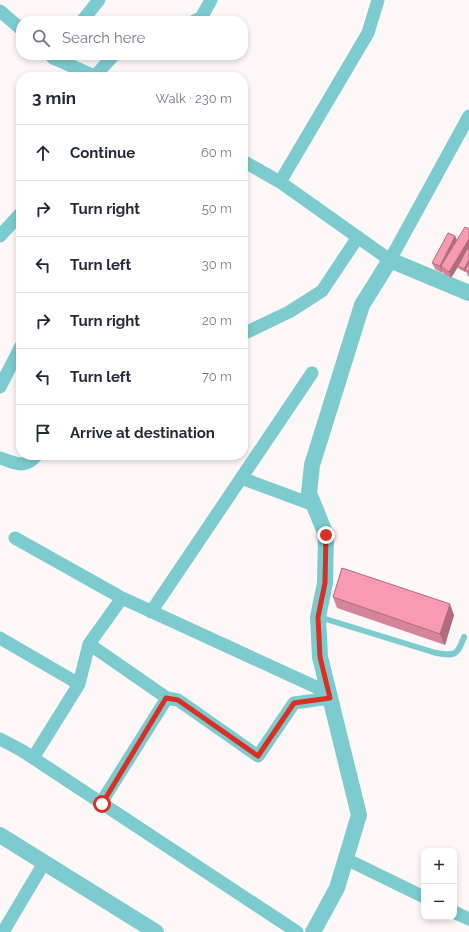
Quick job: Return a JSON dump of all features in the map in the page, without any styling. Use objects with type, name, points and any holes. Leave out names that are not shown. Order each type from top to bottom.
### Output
[{"type":"street","points":[[86,16],[99,0]]},
{"type":"street","points":[[202,16],[211,0]]},
{"type":"street","points":[[280,182],[368,33],[378,0]]},
{"type":"street","points":[[0,11],[16,25]]},
{"type":"street","points":[[61,60],[86,72]]},
{"type":"street","points":[[100,72],[110,60]]},
{"type":"street","points":[[313,932],[337,888],[359,815],[320,657],[318,617],[325,583],[326,535],[309,493],[312,465],[362,305],[390,260],[469,116]]},
{"type":"street","points":[[248,164],[280,182],[390,260],[469,293]]},
{"type":"street","points":[[0,236],[16,223]]},
{"type":"street","points":[[248,332],[288,312],[322,291],[358,237]]},
{"type":"street","points":[[0,387],[16,359]]},
{"type":"street","points":[[151,612],[312,373]]},
{"type":"street","points":[[0,458],[22,465],[28,464],[32,460]]},
{"type":"street","points":[[241,478],[314,505]]},
{"type":"street","points":[[14,538],[122,598],[330,696]]},
{"type":"street","points":[[33,758],[78,684],[89,644],[122,598]]},
{"type":"street","points":[[0,638],[78,684]]},
{"type":"street","points":[[89,644],[166,698],[178,700],[258,756],[294,703],[330,696]]},
{"type":"street","points":[[102,804],[166,698]]},
{"type":"street","points":[[0,739],[33,758],[297,932]]},
{"type":"street","points":[[0,835],[156,932]]},
{"type":"street","points":[[346,859],[421,896]]},
{"type":"street","points":[[3,932],[44,863]]},
{"type":"street","points":[[457,914],[469,920]]},
{"type":"lane","points":[[318,617],[436,654],[451,656],[459,651],[464,637]]},
{"type":"building","points":[[465,227],[469,229],[469,239],[449,272],[441,266]]},
{"type":"building","points":[[448,233],[455,236],[440,266],[432,263]]},
{"type":"building","points":[[467,249],[469,250],[469,260],[464,269],[458,266]]},
{"type":"building","points":[[469,262],[469,272],[465,270]]},
{"type":"building","points":[[342,568],[450,604],[440,634],[333,597]]},
{"type":"route","points":[[102,804],[166,698],[178,700],[258,756],[294,703],[330,698],[320,657],[318,617],[325,583],[326,535]]}]
